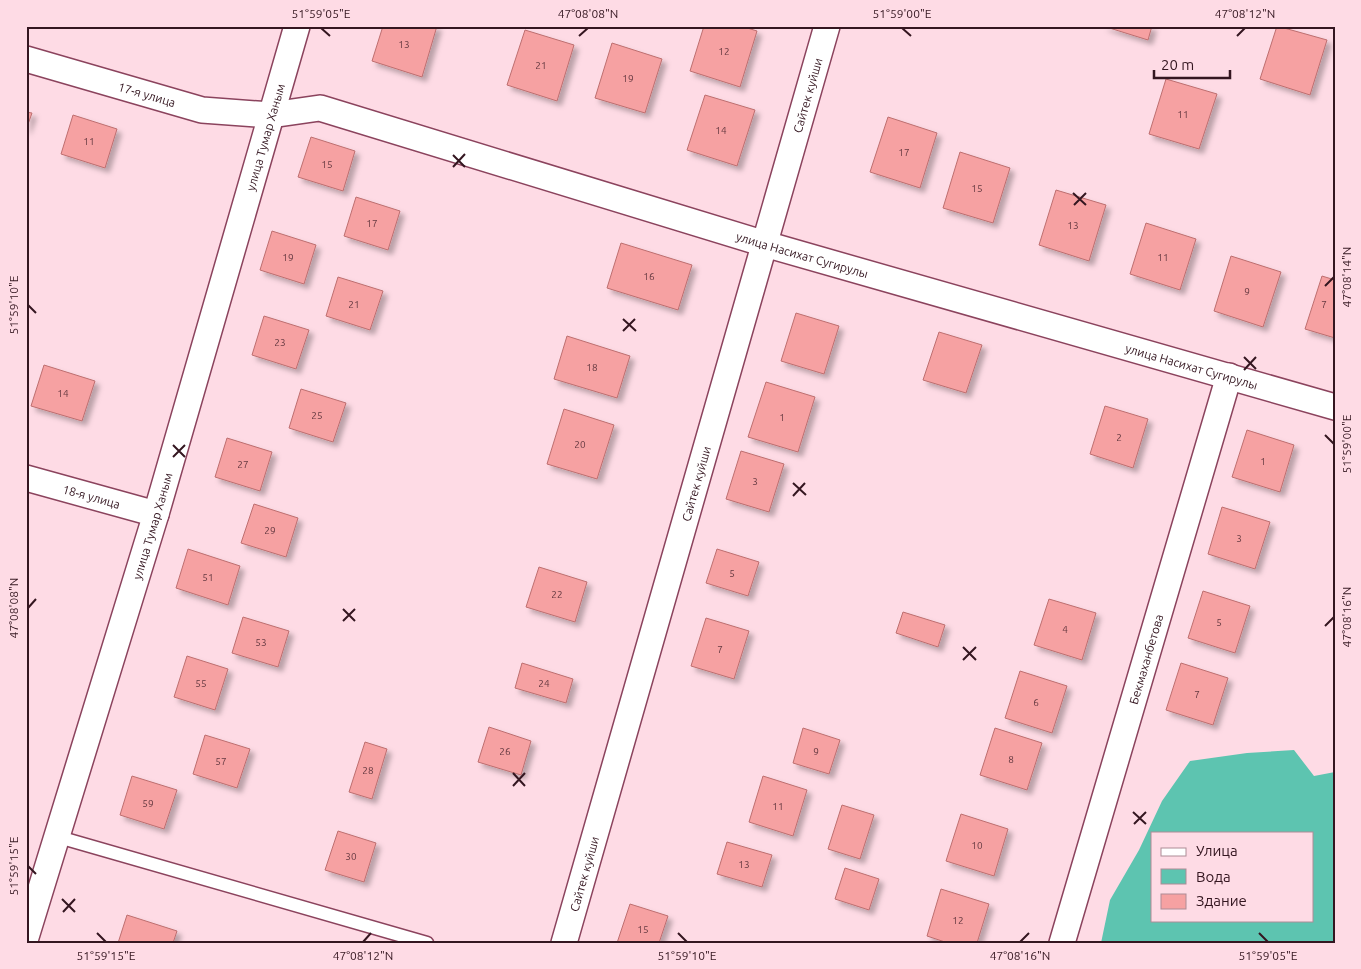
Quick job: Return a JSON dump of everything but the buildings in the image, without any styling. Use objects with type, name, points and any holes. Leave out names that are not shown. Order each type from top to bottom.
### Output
[{"type":"street","name":"улица Тумар Ханым","points":[[26,937],[55,836],[156,514],[297,26]]},
{"type":"street","name":"Сайтек куйши","points":[[564,943],[827,26]]},
{"type":"street","name":"17-я улица","points":[[26,59],[202,110],[271,115]]},
{"type":"street","name":"улица Насихат Сугирулы","points":[[271,115],[320,108],[764,244],[1335,407]]},
{"type":"street","name":"Бекмаханбетова","points":[[1062,943],[1229,376]]},
{"type":"street","name":"18-я улица","points":[[26,478],[156,514]]},
{"type":"lane","points":[[55,836],[427,943]]},
{"type":"water","points":[[1294,750],[1314,776],[1335,772],[1335,943],[1101,943],[1110,900],[1139,850],[1162,801],[1190,761],[1247,753]]}]
